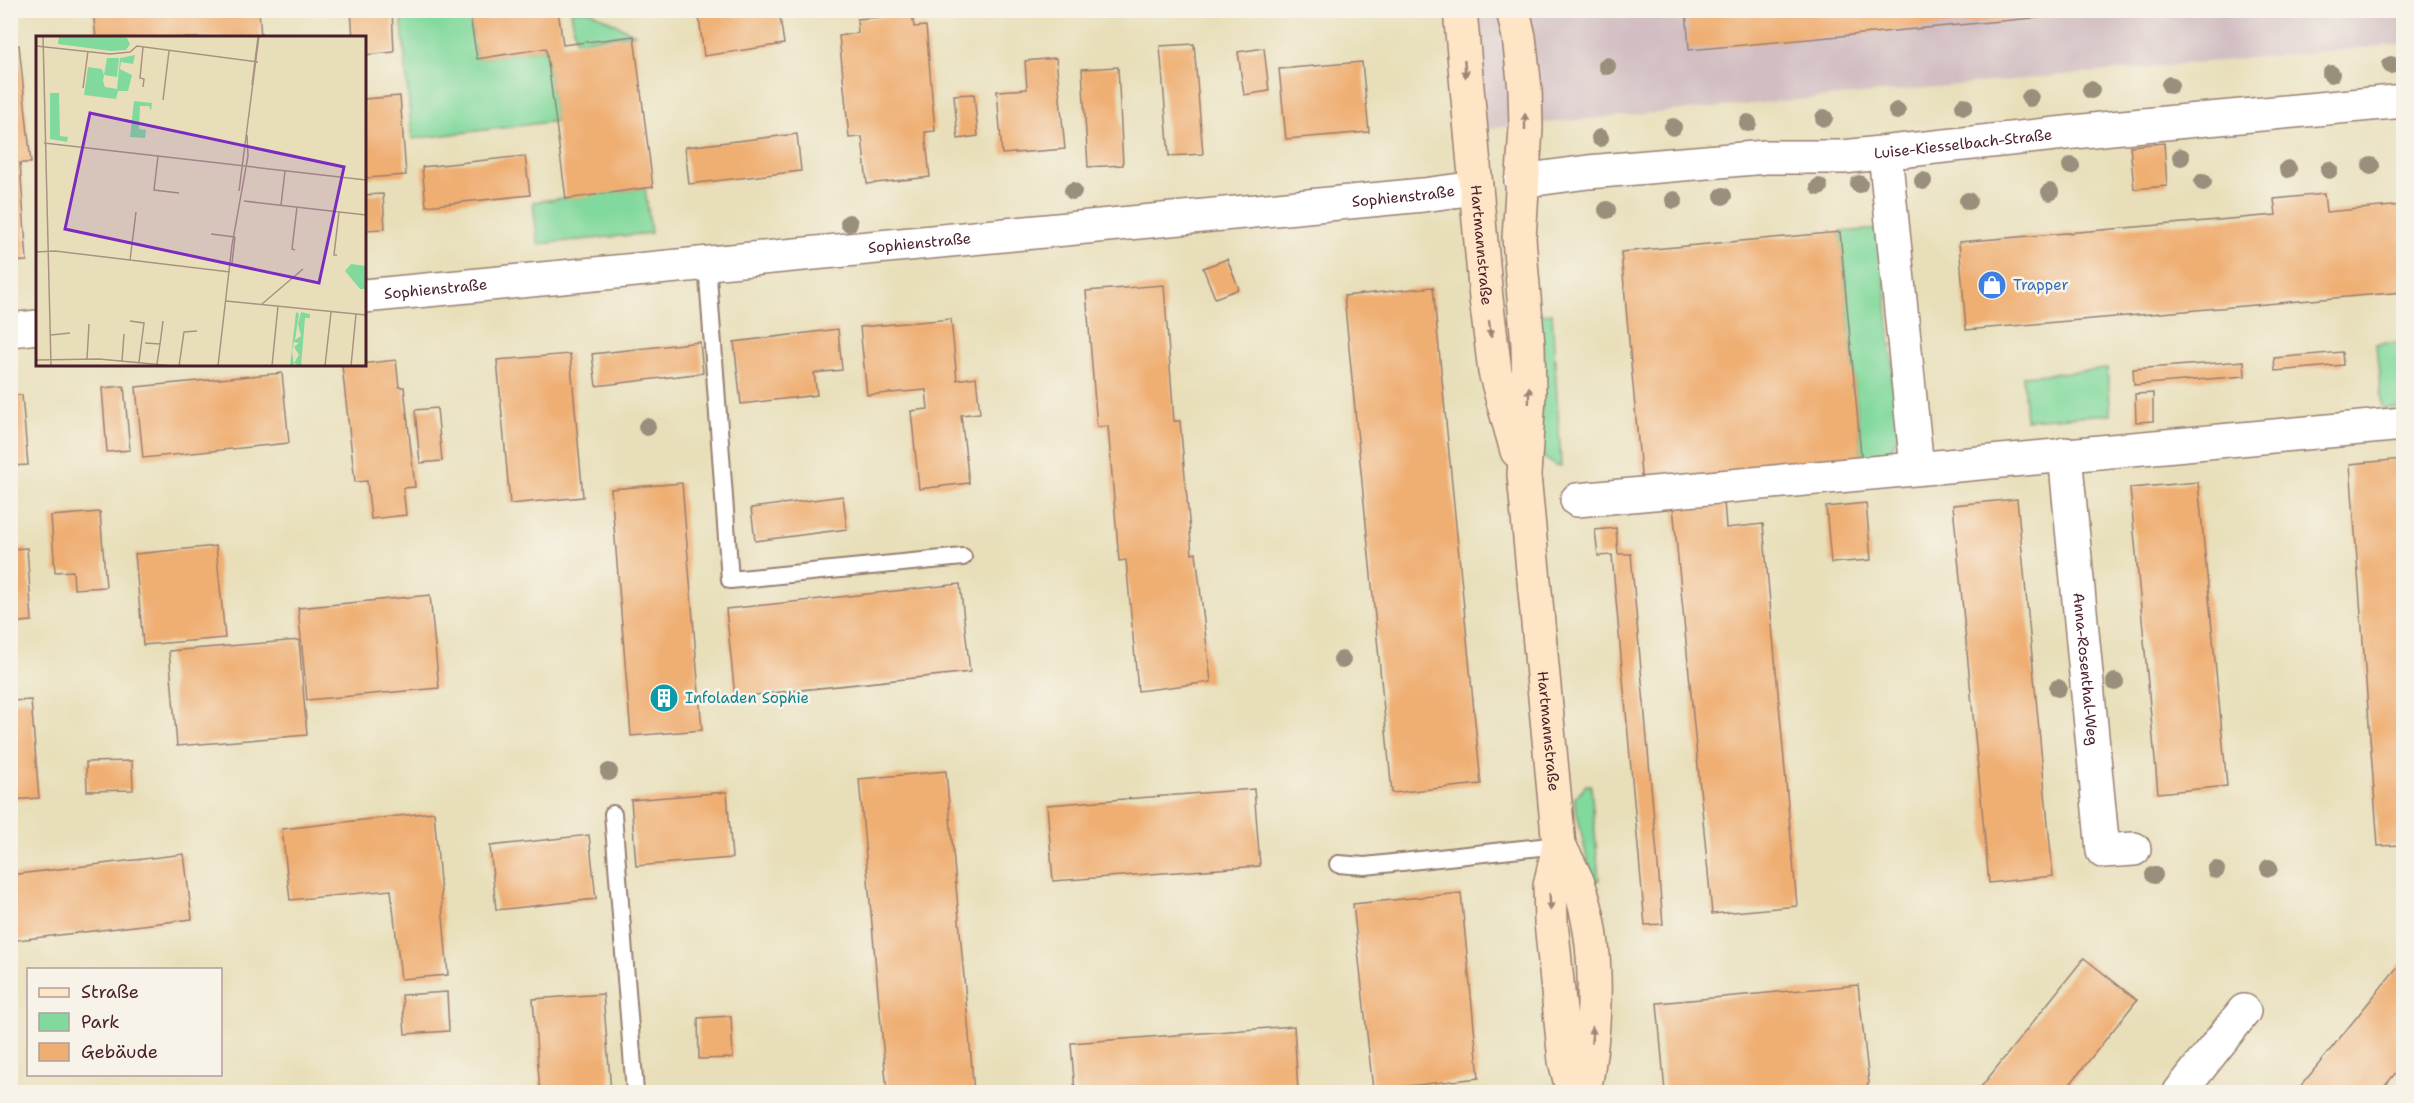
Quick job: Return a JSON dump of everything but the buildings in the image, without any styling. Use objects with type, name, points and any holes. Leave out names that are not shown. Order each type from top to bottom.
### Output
[{"type":"street","name":"Hartmannstraße","points":[[1460,10],[1495,372],[1524,475]]},
{"type":"street","name":"Hartmannstraße","points":[[1513,10],[1519,37],[1525,88],[1526,128],[1519,238],[1528,345],[1529,395],[1524,475],[1558,845],[1550,886],[1551,922],[1565,1061],[1573,1092]]},
{"type":"street","name":"Luise-Kiesselbach-Straße","points":[[1521,181],[1567,174],[1754,158],[1843,157],[2111,128],[2403,101]]},
{"type":"street","points":[[1885,153],[1917,468]]},
{"type":"street","points":[[1476,188],[1521,181]]},
{"type":"street","name":"Sophienstraße","points":[[366,296],[1423,195],[1476,188]]},
{"type":"street","points":[[10,330],[36,327]]},
{"type":"street","points":[[1577,500],[2403,424]]},
{"type":"street","name":"Anna-Rosenthal-Weg","points":[[2065,454],[2103,851],[2134,849]]},
{"type":"street","name":"Hartmannstraße","points":[[1558,845],[1579,886],[1587,919],[1592,958],[1594,1004],[1591,1057],[1584,1092]]},
{"type":"street","points":[[2180,1092],[2244,1011]]},
{"type":"lane","points":[[707,263],[730,580],[963,557]]},
{"type":"lane","points":[[614,814],[635,1092]]},
{"type":"lane","points":[[1338,864],[1365,866],[1558,845]]},
{"type":"shaded area","points":[[2403,10],[2404,44],[1481,129],[1468,11]]},
{"type":"green space","points":[[401,11],[469,11],[477,59],[546,48],[556,121],[412,139]]},
{"type":"green space","points":[[571,11],[590,11],[635,34],[576,41]]},
{"type":"green space","points":[[645,188],[651,233],[538,244],[533,202]]},
{"type":"green space","points":[[1880,229],[1899,434],[1889,453],[1862,465],[1840,232]]},
{"type":"green space","points":[[1552,313],[1561,466],[1556,466],[1542,456],[1536,315]]},
{"type":"green space","points":[[2403,342],[2403,407],[2382,409],[2376,344]]},
{"type":"green space","points":[[2107,369],[2111,414],[2026,420],[2023,376]]},
{"type":"green space","points":[[1586,785],[1591,785],[1599,880],[1592,881],[1574,799]]},
{"type":"place","name":"Trapper","points":[[1992,285]]},
{"type":"place","name":"Infoladen Sophie","points":[[664,698]]}]
